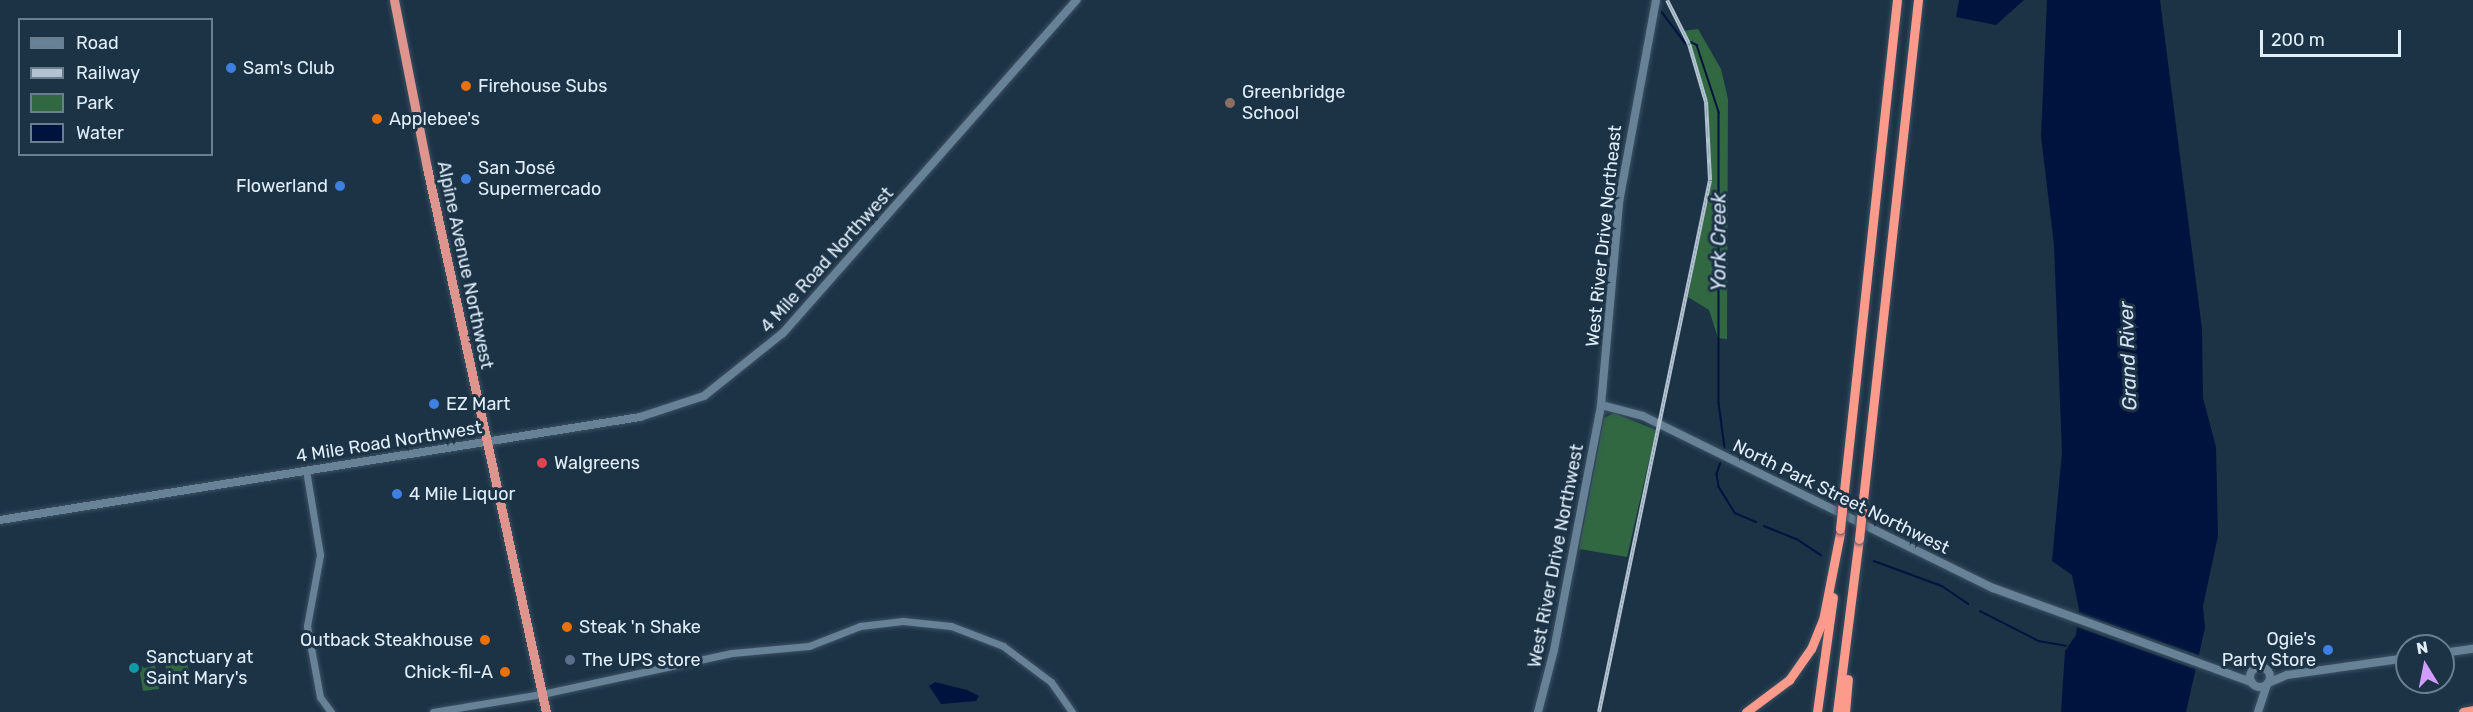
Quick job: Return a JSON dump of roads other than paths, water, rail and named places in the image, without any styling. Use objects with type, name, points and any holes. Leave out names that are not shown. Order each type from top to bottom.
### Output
[{"type":"highway","name":"Alpine Avenue Northwest","points":[[394,0],[546,712]]},
{"type":"highway","points":[[1817,712],[1840,531],[1897,0]]},
{"type":"highway","points":[[1845,712],[1859,539],[1918,0]]},
{"type":"highway","points":[[1746,712],[1789,680],[1812,649],[1823,620],[1840,531]]},
{"type":"highway","points":[[1837,712],[1851,619]]},
{"type":"highway","points":[[2463,712],[2473,710]]},
{"type":"main road","name":"4 Mile Road Northwest","points":[[0,520],[656,414],[695,400],[728,381],[783,333],[1077,0]]},
{"type":"main road","name":"West River Drive Northeast","points":[[1601,405],[1619,202],[1653,1]]},
{"type":"main road","name":"North Park Street Northwest","points":[[1601,405],[1643,416],[1993,588],[2068,617],[2230,673],[2252,683]]},
{"type":"main road","name":"West River Drive Northwest","points":[[1538,712],[1554,650],[1601,405]]},
{"type":"main road","points":[[2455,651],[2473,649]]},
{"type":"main road","points":[[2252,683],[2267,684],[2287,675],[2395,660]]},
{"type":"main road","points":[[2230,673],[2262,667],[2287,675]]},
{"type":"main road","points":[[2252,670],[2252,683],[2258,710]]},
{"type":"main road","points":[[2258,710],[2269,671]]},
{"type":"street","points":[[306,470],[320,555],[307,626],[320,697],[331,712]]},
{"type":"street","points":[[433,712],[542,694],[732,653],[808,646],[860,626],[909,621],[951,626],[1003,646],[1051,682],[1072,712]]},
{"type":"water","points":[[1959,0],[2024,0],[1996,25],[1956,17]]},
{"type":"water","name":"Grand River","points":[[2047,0],[2160,0],[2202,329],[2203,398],[2216,447],[2218,536],[2203,606],[2205,628],[2186,712],[2061,712],[2065,651],[2076,635],[2079,609],[2072,575],[2052,561],[2062,452],[2054,245],[2041,136]]},
{"type":"water","points":[[935,682],[967,690],[979,696],[976,701],[941,704],[929,686]]},
{"type":"waterway","name":"York Creek","points":[[1662,12],[1685,43]]},
{"type":"waterway","name":"York Creek","points":[[1691,42],[1697,45],[1719,112],[1719,403],[1725,448]]},
{"type":"waterway","name":"York Creek","points":[[1721,463],[1717,474],[1719,487],[1735,513],[1756,522]]},
{"type":"waterway","name":"York Creek","points":[[1764,526],[1797,539],[1821,555]]},
{"type":"waterway","name":"York Creek","points":[[1874,561],[1942,586],[1969,604]]},
{"type":"waterway","name":"York Creek","points":[[1980,611],[2039,641],[2066,646]]},
{"type":"railway","points":[[1599,712],[1710,180],[1706,102],[1689,44],[1667,0]]},
{"type":"place","name":"Sam's Club","points":[[231,68]]},
{"type":"place","name":"Firehouse Subs","points":[[466,86]]},
{"type":"place","name":"Greenbridge School","points":[[1230,103]]},
{"type":"place","name":"Applebee's","points":[[377,119]]},
{"type":"place","name":"San José Supermercado","points":[[466,179]]},
{"type":"place","name":"Flowerland","points":[[340,186]]},
{"type":"place","name":"EZ Mart","points":[[434,404]]},
{"type":"place","name":"Walgreens","points":[[542,463]]},
{"type":"place","name":"4 Mile Liquor","points":[[397,494]]},
{"type":"place","name":"Steak 'n Shake","points":[[567,627]]},
{"type":"place","name":"Outback Steakhouse","points":[[485,640]]},
{"type":"place","name":"Ogie's Party Store","points":[[2328,650]]},
{"type":"place","name":"The UPS store","points":[[570,660]]},
{"type":"place","name":"Sanctuary at Saint Mary's","points":[[134,668]]},
{"type":"place","name":"Chick-fil-A","points":[[505,672]]}]
